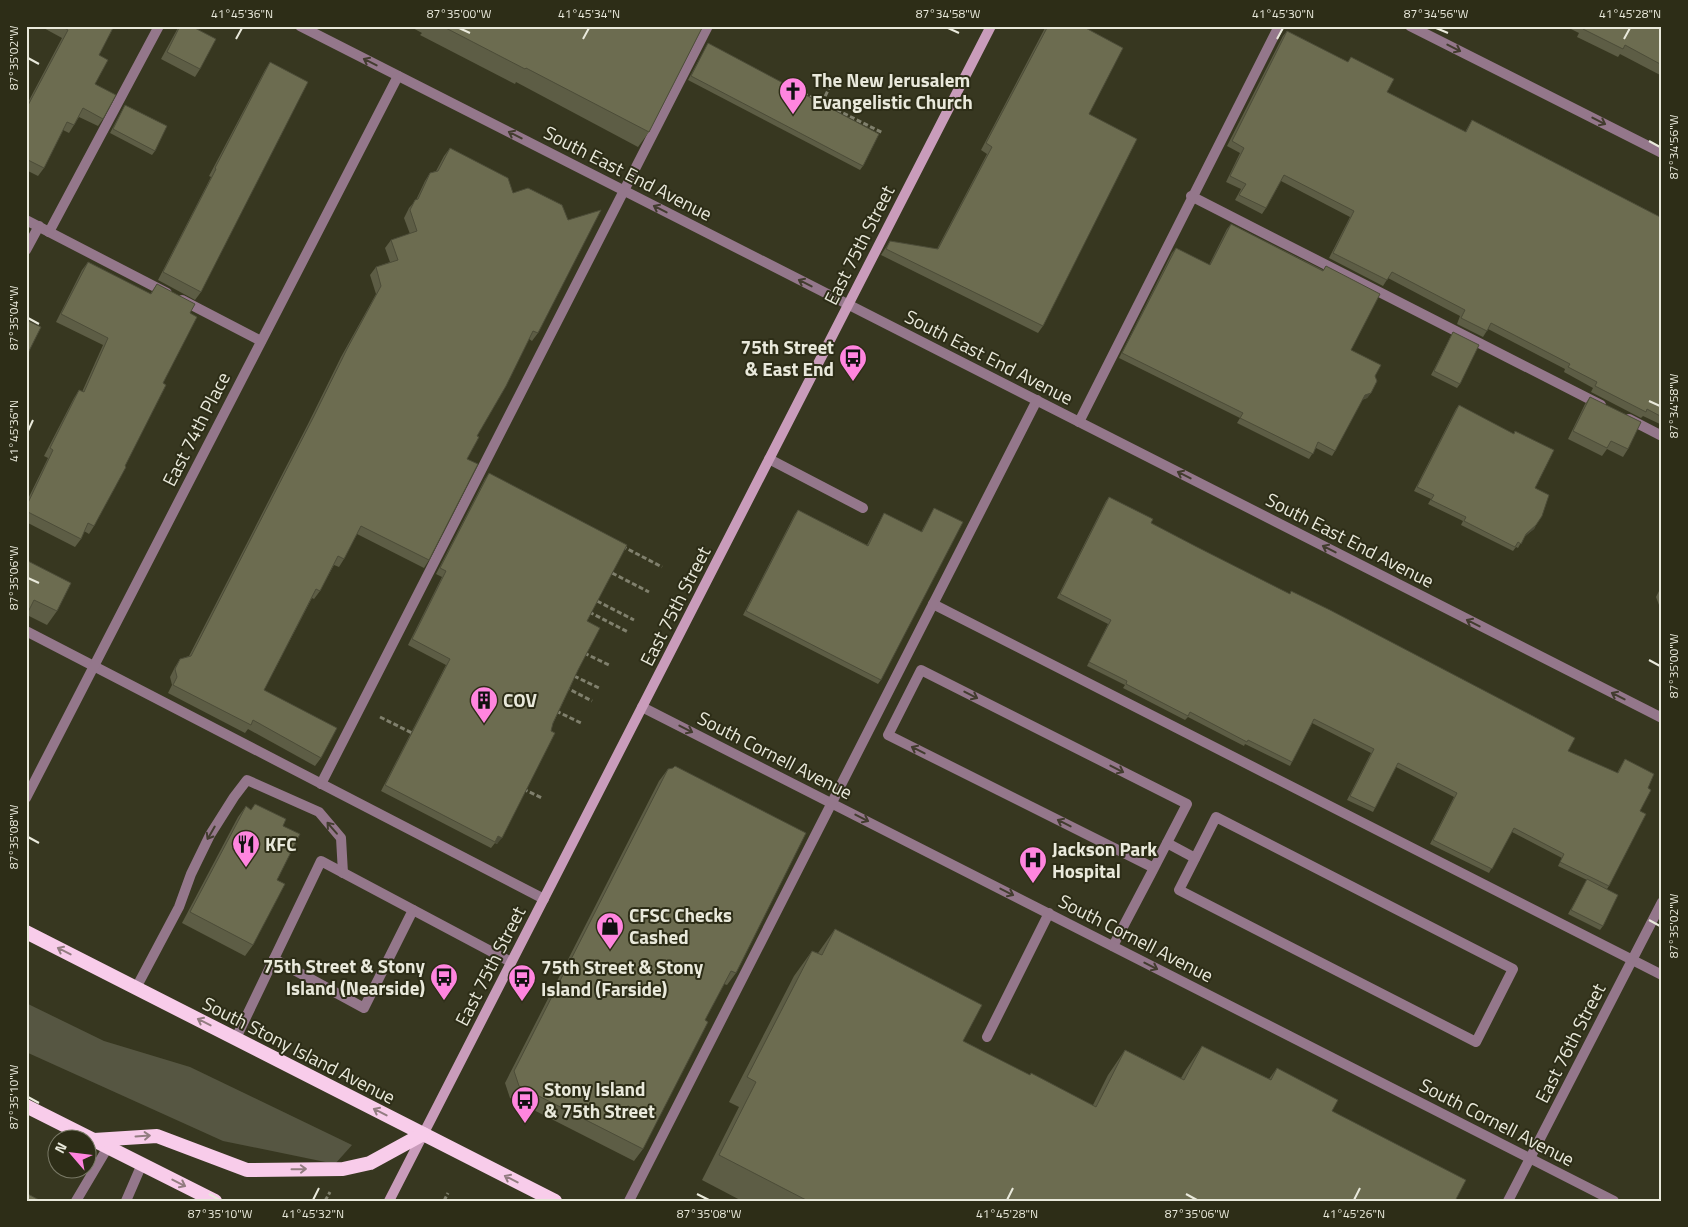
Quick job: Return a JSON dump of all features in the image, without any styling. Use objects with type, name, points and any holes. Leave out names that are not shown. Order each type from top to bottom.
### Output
[{"type":"highway","name":"South Stony Island Avenue","points":[[26,932],[555,1201]]},
{"type":"highway","points":[[26,1106],[74,1130]]},
{"type":"highway","points":[[98,1140],[157,1136],[247,1170],[343,1169],[370,1163],[423,1134]]},
{"type":"highway","points":[[98,1142],[215,1201]]},
{"type":"main road","name":"East 75th Street","points":[[389,1201],[991,26]]},
{"type":"street","points":[[50,232],[159,26]]},
{"type":"street","name":"South East End Avenue","points":[[300,26],[1662,718]]},
{"type":"street","points":[[321,784],[708,26]]},
{"type":"street","points":[[1078,422],[1278,26]]},
{"type":"street","points":[[1410,26],[1662,153]]},
{"type":"street","name":"East 74th Place","points":[[26,798],[398,76]]},
{"type":"street","points":[[1192,196],[1662,436]]},
{"type":"street","points":[[26,220],[261,341]]},
{"type":"street","points":[[26,250],[39,226]]},
{"type":"street","points":[[629,1201],[1037,400]]},
{"type":"street","points":[[769,459],[863,508]]},
{"type":"street","points":[[933,604],[1662,975]]},
{"type":"street","points":[[26,631],[544,899]]},
{"type":"street","points":[[888,735],[921,670],[1187,804],[1113,946]]},
{"type":"street","name":"South Cornell Avenue","points":[[642,707],[1614,1201]]},
{"type":"street","points":[[872,725],[888,735],[1154,868]]},
{"type":"street","points":[[136,988],[178,907],[191,874],[210,835],[247,780],[319,812],[341,838],[343,873]]},
{"type":"street","points":[[1216,817],[1513,970],[1476,1042],[1179,890],[1195,858],[1216,817]]},
{"type":"street","points":[[1167,843],[1195,858]]},
{"type":"street","points":[[236,1038],[321,862],[511,962]]},
{"type":"street","name":"East 76th Street","points":[[1508,1201],[1662,902]]},
{"type":"street","points":[[274,959],[364,1008],[412,910]]},
{"type":"street","points":[[987,1037],[1049,913]]},
{"type":"street","points":[[76,1201],[108,1147]]},
{"type":"street","points":[[126,1201],[142,1164]]},
{"type":"path","points":[[822,103],[831,84]]},
{"type":"path","points":[[795,90],[883,133]]},
{"type":"path","points":[[618,544],[662,567]]},
{"type":"path","points":[[612,573],[649,592]]},
{"type":"path","points":[[597,601],[634,620]]},
{"type":"path","points":[[585,610],[628,632]]},
{"type":"path","points":[[576,648],[611,666]]},
{"type":"path","points":[[574,676],[599,688]]},
{"type":"path","points":[[558,684],[592,701]]},
{"type":"path","points":[[360,707],[420,737]]},
{"type":"path","points":[[556,711],[581,723]]},
{"type":"path","points":[[516,785],[542,798]]},
{"type":"path","points":[[325,1201],[330,1192]]},
{"type":"path","points":[[444,1201],[448,1193]]},
{"type":"green space","points":[[26,1003],[104,1041],[190,1067],[352,1145],[335,1164],[223,1141],[26,1052]]},
{"type":"building","points":[[61,26],[114,26],[99,55],[108,60],[95,84],[116,95],[103,119],[83,108],[74,125],[67,122],[44,168],[26,159],[26,109],[68,30]]},
{"type":"building","points":[[180,26],[191,26],[216,39],[200,69],[167,52]]},
{"type":"building","points":[[442,26],[703,26],[649,132]]},
{"type":"building","points":[[1048,26],[1082,26],[1123,48],[1089,114],[1137,139],[1043,326],[886,249],[890,241],[938,249],[992,147],[986,143]]},
{"type":"building","points":[[1584,26],[1662,26],[1662,65],[1625,45],[1623,49],[1583,29]]},
{"type":"building","points":[[1287,31],[1348,62],[1351,57],[1394,79],[1387,92],[1466,132],[1472,120],[1662,218],[1662,417],[1647,409],[1646,412],[1595,386],[1597,382],[1568,367],[1570,364],[1491,323],[1487,331],[1461,318],[1465,310],[1392,272],[1387,280],[1333,253],[1354,211],[1284,175],[1266,208],[1239,195],[1246,184],[1230,176],[1244,148],[1232,141]]},
{"type":"building","name":"The New Jerusalem Evangelistic Church","points":[[708,43],[879,134],[863,166],[691,76]]},
{"type":"building","points":[[270,62],[308,82],[201,292],[163,272]]},
{"type":"building","points":[[125,105],[167,126],[155,151],[113,129]]},
{"type":"building","points":[[450,148],[508,178],[513,193],[528,188],[562,205],[568,220],[601,210],[538,333],[533,331],[506,386],[477,436],[479,437],[467,459],[478,464],[429,560],[361,526],[344,559],[338,556],[320,591],[316,589],[264,690],[337,728],[321,758],[253,720],[251,725],[173,685],[177,677],[175,669],[180,659],[191,656],[381,286],[376,267],[398,260],[391,240],[417,231],[410,210],[415,200],[418,199],[430,173],[438,171]]},
{"type":"building","points":[[1231,224],[1323,271],[1326,266],[1380,294],[1351,350],[1381,365],[1375,376],[1377,381],[1371,393],[1365,395],[1335,451],[1318,442],[1313,454],[1240,418],[1243,413],[1122,353],[1176,248],[1210,265]]},
{"type":"building","points":[[88,262],[151,294],[157,284],[195,304],[190,313],[197,317],[163,383],[166,385],[126,467],[94,526],[88,523],[81,539],[26,511],[26,507],[53,450],[50,448],[79,390],[84,392],[108,338],[61,314]]},
{"type":"building","points":[[26,320],[41,327],[26,357]]},
{"type":"building","points":[[1453,332],[1479,345],[1460,384],[1434,371]]},
{"type":"building","points":[[1590,397],[1641,422],[1628,449],[1611,441],[1607,448],[1573,431]]},
{"type":"building","points":[[1459,405],[1514,434],[1515,431],[1554,450],[1535,488],[1549,495],[1542,516],[1526,534],[1521,544],[1518,542],[1515,547],[1464,521],[1466,517],[1431,500],[1434,495],[1417,487]]},
{"type":"building","points":[[489,473],[627,545],[587,621],[600,628],[553,723],[551,731],[555,733],[502,838],[498,836],[495,842],[385,785],[450,659],[412,639],[446,571],[440,568]]},
{"type":"building","points":[[1109,497],[1153,519],[1151,523],[1197,547],[1290,594],[1291,591],[1330,610],[1575,738],[1568,751],[1618,773],[1625,759],[1654,774],[1648,788],[1651,790],[1640,811],[1646,814],[1609,886],[1560,862],[1564,854],[1514,828],[1492,869],[1433,840],[1457,793],[1398,763],[1375,808],[1350,796],[1374,749],[1314,719],[1292,762],[1248,740],[1247,742],[1190,712],[1188,716],[1126,684],[1127,681],[1089,662],[1111,620],[1060,594]]},
{"type":"building","points":[[934,508],[963,522],[881,680],[746,611],[798,510],[868,546],[884,513],[922,532]]},
{"type":"building","points":[[26,560],[71,583],[57,611],[34,600],[26,616]]},
{"type":"building","points":[[675,766],[806,833],[736,973],[731,971],[705,1020],[708,1022],[643,1149],[519,1086],[514,1071],[668,769]]},
{"type":"building","name":"KFC","points":[[255,804],[286,819],[283,826],[300,834],[277,880],[285,884],[253,945],[190,912],[246,806],[251,810]]},
{"type":"building","points":[[1587,879],[1618,895],[1603,926],[1571,910]]},
{"type":"building","points":[[835,929],[982,1005],[963,1041],[1030,1075],[1031,1073],[1096,1107],[1125,1050],[1184,1080],[1202,1046],[1271,1080],[1277,1068],[1338,1100],[1332,1111],[1466,1180],[1455,1201],[808,1201],[719,1155],[756,1082],[747,1077],[812,951],[822,955]]},
{"type":"building","points":[[26,1193],[41,1201],[26,1201]]},
{"type":"place","name":"The New Jerusalem Evangelistic Church","points":[[793,115]]},
{"type":"place","name":"75th Street & East End","points":[[853,382]]},
{"type":"place","name":"COV","points":[[484,724]]},
{"type":"place","name":"KFC","points":[[246,868]]},
{"type":"place","name":"Jackson Park Hospital","points":[[1033,884]]},
{"type":"place","name":"CFSC Checks Cashed","points":[[610,950]]},
{"type":"place","name":"75th Street & Stony Island (Nearside)","points":[[444,1001]]},
{"type":"place","name":"75th Street & Stony Island (Farside)","points":[[522,1002]]},
{"type":"place","name":"Stony Island & 75th Street","points":[[525,1124]]}]
